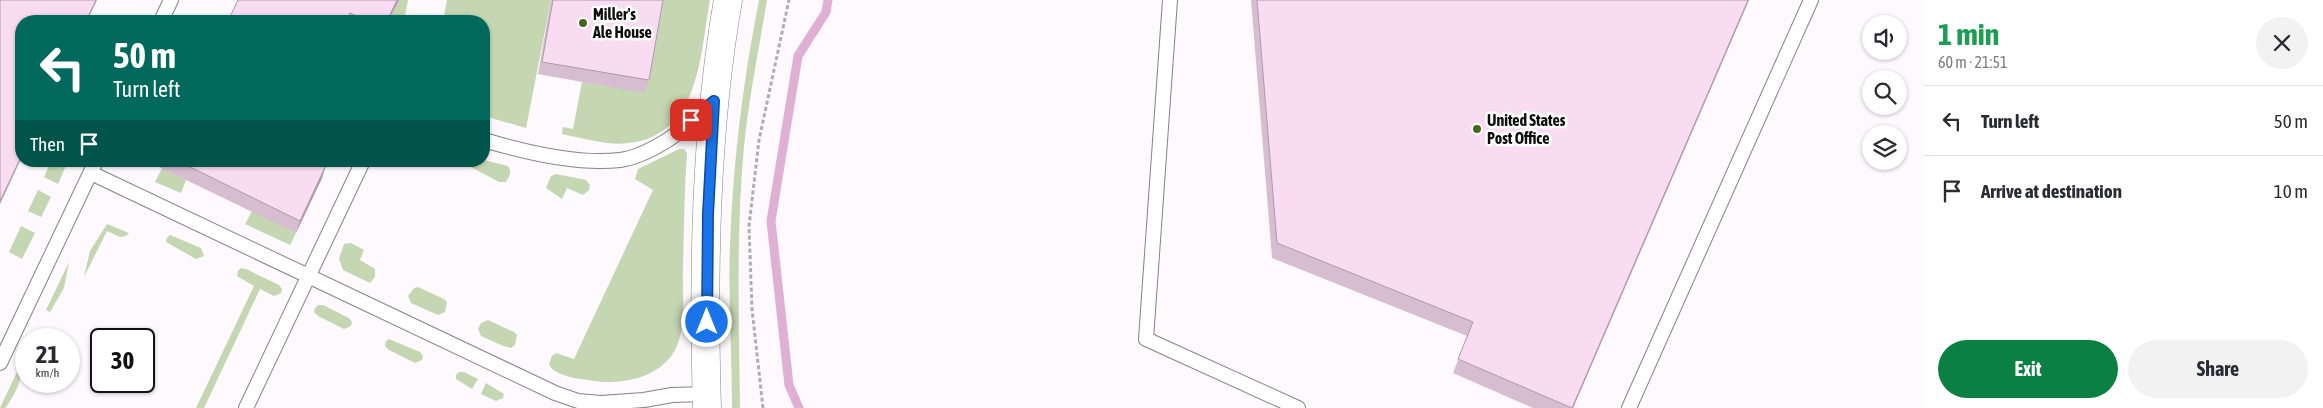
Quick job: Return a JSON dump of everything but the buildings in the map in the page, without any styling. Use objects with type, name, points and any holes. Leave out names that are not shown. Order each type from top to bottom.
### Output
[{"type":"street","points":[[707,401],[708,214],[714,101],[728,0]]},
{"type":"lane","points":[[164,15],[171,0]]},
{"type":"lane","points":[[1170,0],[1146,339],[1298,408]]},
{"type":"lane","points":[[1629,408],[1811,0]]},
{"type":"lane","points":[[490,141],[567,158],[594,161],[622,160],[652,149],[668,140],[714,101]]},
{"type":"lane","points":[[0,363],[94,167],[309,275],[528,381],[578,400],[601,403],[644,400],[672,395],[707,401]]},
{"type":"lane","points":[[246,408],[360,167]]},
{"type":"lane","points":[[0,330],[13,336]]},
{"type":"path","points":[[763,408],[752,309],[749,226],[759,140],[783,20],[789,0]]},
{"type":"green space","points":[[399,0],[408,0],[405,15],[391,15]]},
{"type":"green space","points":[[447,0],[551,0],[526,128],[490,118],[490,15],[444,15]]},
{"type":"green space","points":[[661,0],[710,0],[699,67],[683,108],[670,125],[652,137],[629,143],[604,143],[562,134],[563,127],[573,129],[582,82],[644,92]]},
{"type":"green space","points":[[759,0],[767,0],[751,91],[741,179],[739,244],[740,408],[732,408],[729,286],[731,214],[740,122]]},
{"type":"green space","points":[[679,149],[684,149],[687,153],[684,212],[683,322],[675,350],[660,367],[639,378],[605,382],[569,377],[556,372],[549,364],[552,356],[556,353],[574,359],[653,190],[635,179],[638,169]]},
{"type":"green space","points":[[490,162],[508,166],[510,170],[509,178],[506,182],[499,182],[471,167],[490,167]]},
{"type":"green space","points":[[48,167],[65,167],[58,184],[44,177]]},
{"type":"green space","points":[[162,168],[186,180],[181,193],[155,182]]},
{"type":"green space","points":[[556,174],[586,180],[590,185],[589,190],[583,195],[567,188],[562,199],[546,188],[551,176]]},
{"type":"green space","points":[[38,190],[51,197],[41,217],[28,211]]},
{"type":"green space","points":[[252,211],[296,233],[290,245],[245,224]]},
{"type":"green space","points":[[107,224],[129,233],[126,236],[120,237],[107,231],[84,277],[90,251]]},
{"type":"green space","points":[[21,226],[35,233],[22,259],[9,252]]},
{"type":"green space","points":[[170,235],[201,248],[204,256],[196,259],[166,242]]},
{"type":"green space","points":[[351,243],[364,250],[360,260],[375,269],[375,277],[370,283],[343,270],[339,259],[344,244]]},
{"type":"green space","points":[[69,262],[64,288],[50,312],[46,310]]},
{"type":"green space","points":[[241,268],[279,285],[282,289],[281,293],[274,296],[260,289],[204,408],[196,408],[254,286],[237,276]]},
{"type":"green space","points":[[418,287],[444,299],[447,302],[445,312],[438,315],[411,303],[408,296],[414,288]]},
{"type":"green space","points":[[318,305],[323,305],[349,318],[352,322],[351,326],[344,329],[318,316],[314,312]]},
{"type":"green space","points":[[488,320],[514,332],[517,335],[515,345],[511,348],[503,346],[481,336],[478,329],[481,323]]},
{"type":"green space","points":[[389,339],[420,352],[423,356],[422,360],[415,363],[389,350],[385,346],[386,341]]},
{"type":"green space","points":[[459,372],[464,372],[478,379],[472,389],[456,379],[456,375]]},
{"type":"green space","points":[[15,376],[15,392],[5,408],[0,408]]},
{"type":"green space","points":[[486,383],[504,394],[503,398],[496,401],[481,394]]},
{"type":"waterway","points":[[799,408],[789,385],[771,221],[798,56],[826,12],[828,0]]},
{"type":"place","name":"Miller's Ale House","points":[[583,23]]},
{"type":"place","name":"United States Post Office","points":[[1477,129]]},
{"type":"route","points":[[691,120],[714,101],[708,214],[707,322]]}]
